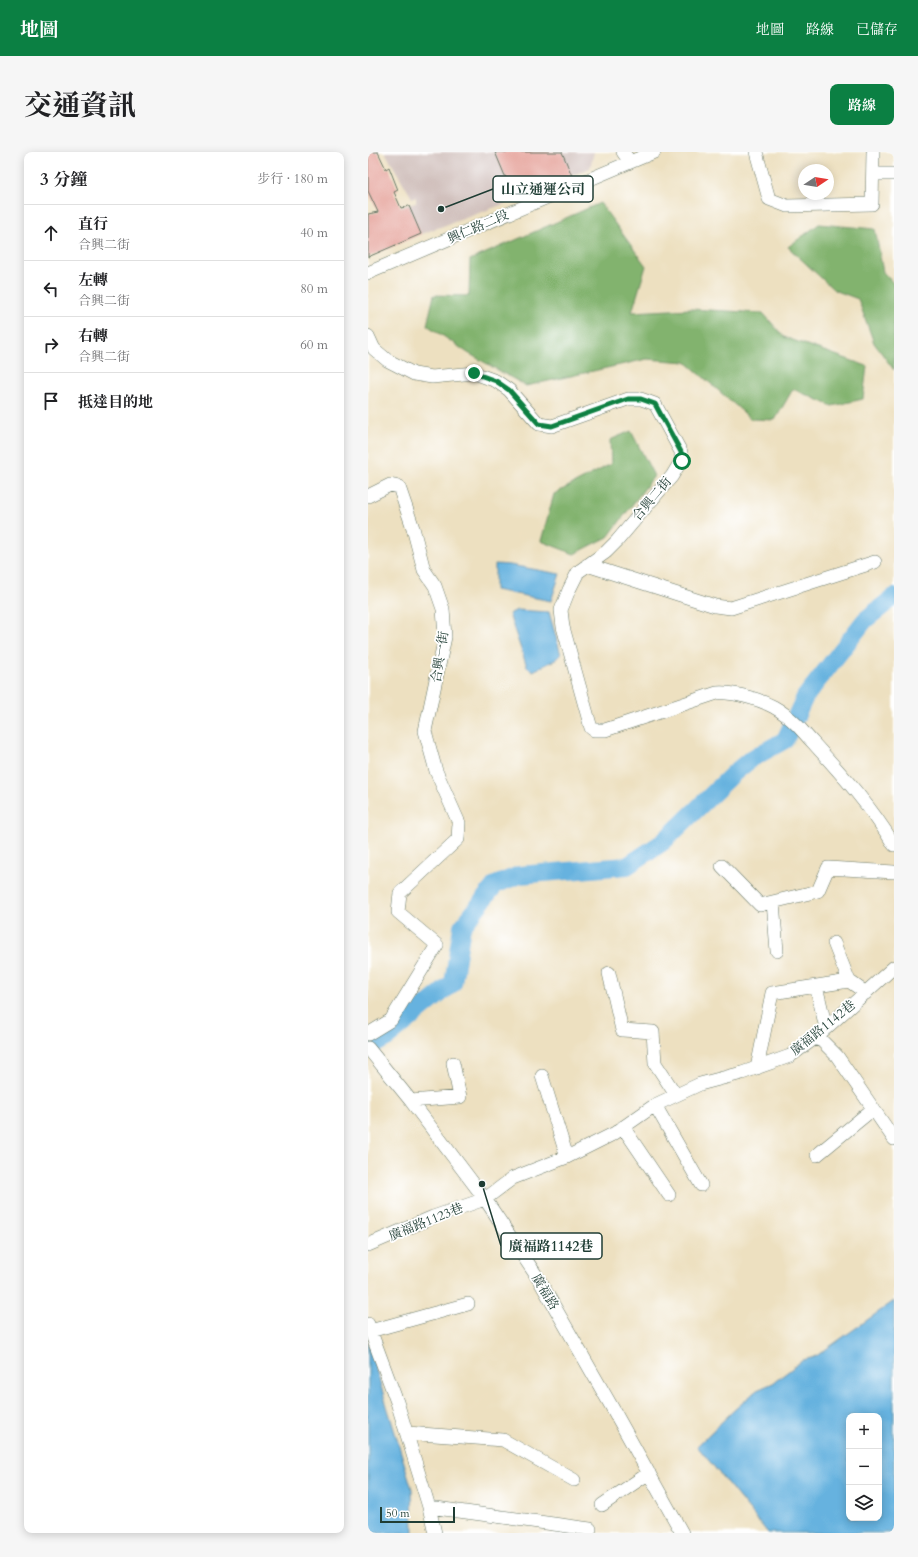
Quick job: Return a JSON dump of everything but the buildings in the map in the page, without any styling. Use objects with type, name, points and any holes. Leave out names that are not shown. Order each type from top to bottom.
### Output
[{"type":"street","name":"興仁路二段","points":[[368,273],[626,157],[654,152]]},
{"type":"street","points":[[756,152],[769,199],[787,206],[872,204],[873,152]]},
{"type":"street","points":[[873,174],[894,174]]},
{"type":"street","name":"合興二街","points":[[368,336],[374,349],[387,360],[414,374],[432,377],[474,373],[496,381],[509,390],[539,424],[552,426],[628,399],[641,399],[655,404],[681,452],[682,461],[672,476],[617,541],[606,552],[578,572],[561,610],[563,627],[591,728],[594,730],[605,730],[717,693],[724,692],[764,701],[788,716],[798,726],[863,799],[894,845]]},
{"type":"street","name":"合興一街","points":[[368,496],[390,485],[399,487],[414,528],[424,570],[435,586],[444,609],[445,637],[425,732],[436,771],[459,823],[458,839],[400,894],[398,912],[437,945],[391,1020],[368,1034]]},
{"type":"street","points":[[587,565],[715,606],[731,608],[875,562]]},
{"type":"street","points":[[722,866],[760,905],[818,892],[828,868],[894,872]]},
{"type":"street","points":[[773,902],[777,951]]},
{"type":"street","points":[[834,943],[849,981],[866,993]]},
{"type":"street","name":"廣福路1142巷","points":[[485,1199],[513,1178],[567,1157],[622,1127],[655,1105],[676,1095],[700,1084],[757,1068],[790,1056],[815,1038],[894,967]]},
{"type":"street","points":[[609,973],[622,1030],[653,1032],[655,1063],[676,1095]]},
{"type":"street","points":[[757,1068],[772,993],[849,981]]},
{"type":"street","points":[[816,986],[826,1028]]},
{"type":"street","points":[[815,1038],[822,1040],[837,1056],[894,1139]]},
{"type":"street","name":"廣福路","points":[[368,1048],[411,1101],[485,1199],[538,1278],[682,1533]]},
{"type":"street","points":[[411,1101],[460,1097],[453,1063]]},
{"type":"street","points":[[542,1076],[567,1157]]},
{"type":"street","points":[[655,1105],[701,1185]]},
{"type":"street","points":[[818,1155],[873,1109]]},
{"type":"street","points":[[622,1127],[669,1195]]},
{"type":"street","name":"廣福路1123巷","points":[[368,1245],[433,1218],[485,1199]]},
{"type":"street","points":[[435,1533],[429,1507],[398,1402],[369,1327],[468,1304]]},
{"type":"street","points":[[407,1433],[504,1440],[574,1480]]},
{"type":"street","points":[[602,1505],[649,1473]]},
{"type":"street","points":[[429,1507],[590,1529]]},
{"type":"shaded area","points":[[385,152],[594,152],[590,168],[515,200],[421,234],[368,257],[368,214],[416,203],[416,197],[412,198]]},
{"type":"green space","points":[[600,203],[646,266],[632,312],[690,309],[763,313],[784,337],[867,366],[863,399],[832,406],[793,389],[775,420],[751,419],[686,362],[647,359],[526,386],[468,353],[427,325],[434,295],[469,296],[470,260]]},
{"type":"green space","points":[[819,224],[875,229],[883,272],[894,284],[894,370],[874,343],[858,299],[834,290],[788,247]]},
{"type":"green space","points":[[631,431],[654,476],[608,537],[574,554],[541,541],[554,494],[611,464],[610,440]]},
{"type":"water","points":[[495,564],[510,565],[560,574],[551,601],[495,590]]},
{"type":"water","points":[[517,610],[549,612],[561,655],[553,661],[533,671],[527,667],[509,614]]},
{"type":"water","points":[[894,1301],[894,1533],[768,1533],[697,1446],[757,1390],[773,1383],[803,1360],[815,1357]]},
{"type":"water","points":[[368,1343],[412,1489],[413,1533],[368,1533]]},
{"type":"waterway","points":[[368,1048],[388,1037],[453,983],[462,927],[495,885],[519,875],[627,866],[663,842],[734,773],[751,759],[785,740],[805,697],[865,620],[894,597]]},
{"type":"place","name":"山立通運公司","points":[[441,209]]},
{"type":"place","name":"廣福路1142巷","points":[[482,1184]]},
{"type":"route","points":[[474,373],[496,381],[509,390],[539,424],[552,426],[628,399],[641,399],[655,404],[681,452],[682,461]]}]
